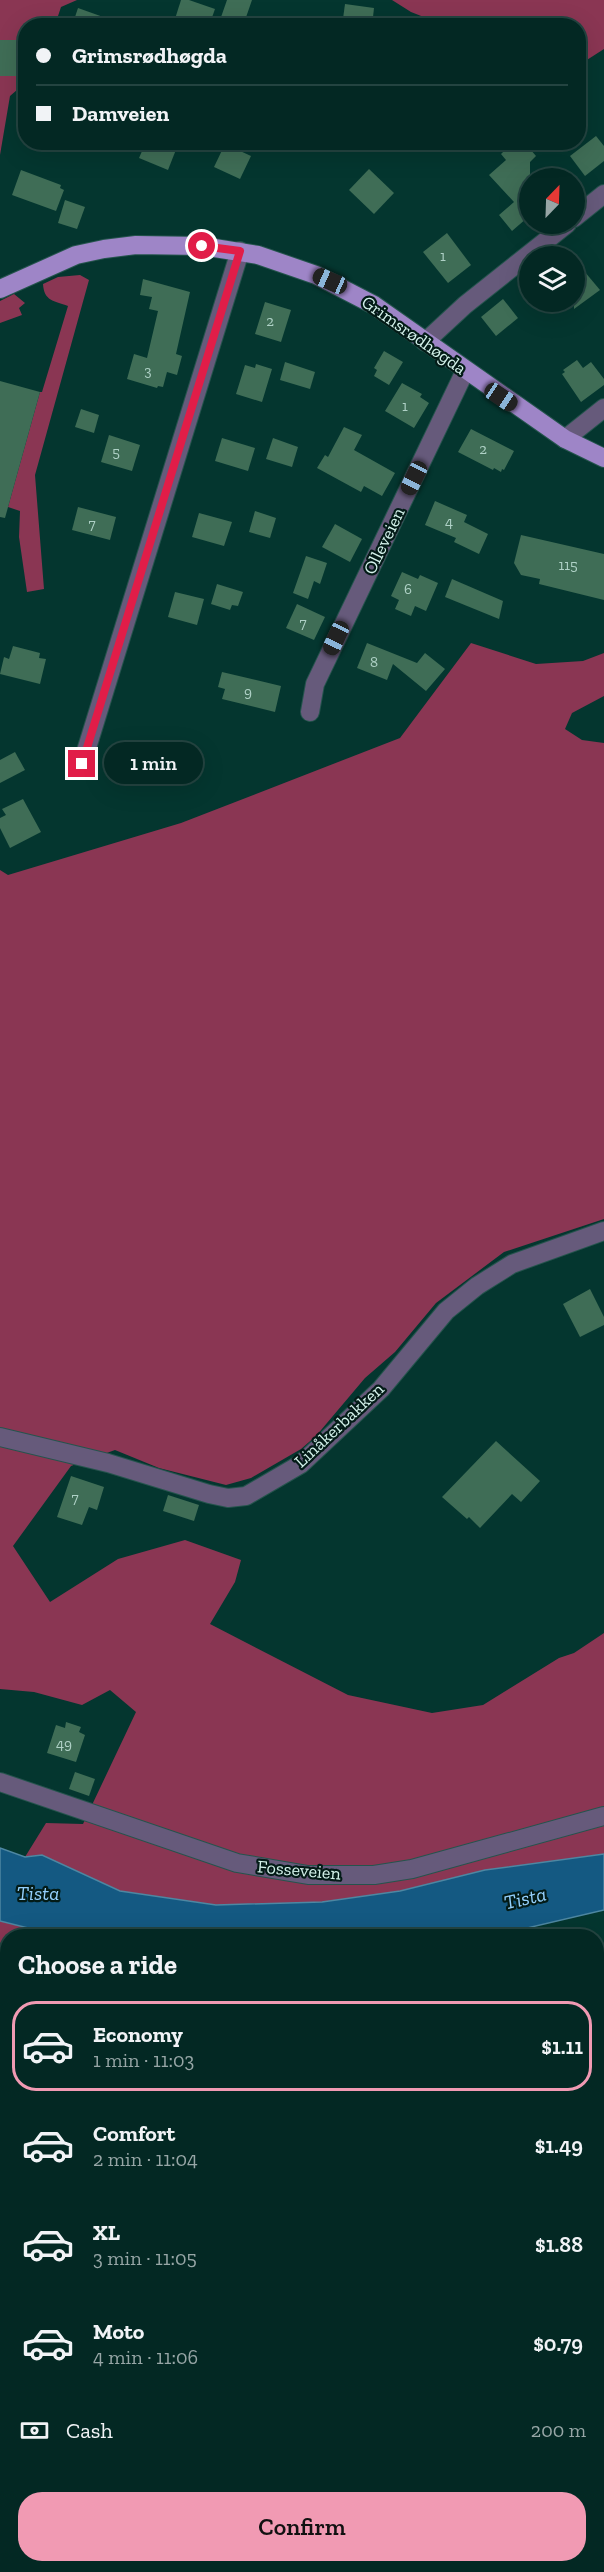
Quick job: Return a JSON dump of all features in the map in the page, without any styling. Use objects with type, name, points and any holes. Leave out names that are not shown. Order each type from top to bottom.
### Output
[{"type":"main road","name":"Grimsrødhøgda","points":[[0,288],[76,255],[104,249],[136,245],[202,246],[240,251],[316,275],[374,305],[565,440],[604,458]]},
{"type":"street","points":[[585,209],[604,194]]},
{"type":"street","points":[[425,342],[465,305],[554,234]]},
{"type":"street","points":[[82,764],[240,251]]},
{"type":"street","name":"Olleveien","points":[[310,712],[315,684],[465,371]]},
{"type":"street","points":[[565,440],[604,408]]},
{"type":"street","name":"Linåkerbakken","points":[[0,1437],[108,1463],[209,1494],[228,1498],[246,1496],[301,1464],[381,1389],[446,1311],[477,1286],[512,1264],[604,1231]]},
{"type":"street","name":"Fosseveien","points":[[0,1782],[237,1863],[308,1875],[374,1875],[412,1869],[604,1816]]},
{"type":"shaded area","points":[[0,0],[77,0],[61,7],[57,18],[18,18],[18,89],[10,96],[0,155]]},
{"type":"shaded area","points":[[392,0],[604,0],[604,49],[586,61],[586,18],[426,18]]},
{"type":"shaded area","points":[[80,275],[89,280],[35,475],[44,589],[27,592],[19,537],[20,511],[8,507],[40,392],[42,392],[68,306],[48,297],[43,284],[58,277]]},
{"type":"shaded area","points":[[14,294],[25,303],[19,308],[22,315],[0,323],[0,301]]},
{"type":"shaded area","points":[[471,643],[536,664],[583,661],[604,653],[604,696],[572,713],[565,729],[582,740],[604,743],[604,1219],[504,1252],[436,1303],[395,1352],[365,1378],[316,1436],[301,1449],[251,1478],[226,1485],[159,1468],[115,1450],[71,1466],[13,1546],[50,1602],[118,1559],[185,1540],[241,1560],[235,1582],[210,1624],[348,1695],[432,1713],[483,1705],[559,1658],[574,1653],[604,1633],[604,1854],[485,1870],[400,1891],[322,1902],[216,1905],[120,1891],[42,1855],[25,1857],[46,1823],[83,1824],[136,1712],[110,1690],[82,1705],[34,1692],[0,1689],[0,870],[8,875],[181,823],[400,738]]},
{"type":"shaded area","points":[[0,1921],[32,1929],[0,1929]]},
{"type":"water","name":"Tista","points":[[0,1848],[25,1857],[42,1855],[120,1891],[216,1905],[322,1902],[400,1891],[485,1870],[604,1854],[604,1910],[523,1929],[32,1929],[0,1921]]},
{"type":"building","points":[[181,0],[189,0],[215,9],[212,18],[175,18]]},
{"type":"building","points":[[227,0],[252,0],[246,18],[221,18]]},
{"type":"building","points":[[345,4],[374,8],[373,18],[343,18]]},
{"type":"building","points":[[78,8],[106,18],[75,18]]},
{"type":"building","points":[[0,40],[17,40],[18,76],[0,76]]},
{"type":"building","points":[[596,136],[604,146],[604,161],[585,176],[585,168],[579,168],[570,156],[578,150],[586,150],[586,144]]},
{"type":"building","points":[[142,150],[176,150],[168,170],[139,158]]},
{"type":"building","points":[[222,150],[238,150],[251,156],[240,179],[214,167]]},
{"type":"building","points":[[505,150],[531,150],[536,156],[530,162],[530,168],[519,168],[519,225],[512,231],[499,215],[514,202],[489,175],[506,160],[501,154]]},
{"type":"building","points":[[369,169],[394,193],[374,214],[349,190]]},
{"type":"building","points":[[21,170],[61,185],[60,188],[64,190],[56,211],[12,195]]},
{"type":"building","points":[[65,200],[85,207],[77,229],[58,223]]},
{"type":"building","points":[[447,233],[471,265],[448,283],[423,252]]},
{"type":"building","points":[[585,272],[600,290],[585,301]]},
{"type":"building","points":[[143,279],[190,292],[176,354],[182,356],[177,375],[167,372],[163,387],[158,386],[157,388],[127,379],[134,354],[147,358],[158,311],[149,309],[152,297],[140,295]]},
{"type":"building","points":[[503,299],[518,318],[496,336],[481,317]]},
{"type":"building","points":[[265,302],[291,310],[281,342],[255,334]]},
{"type":"building","points":[[384,351],[403,362],[389,385],[374,376],[377,370],[374,368]]},
{"type":"building","points":[[577,360],[583,368],[591,362],[604,379],[604,385],[581,402],[562,374],[565,372],[563,370]]},
{"type":"building","points":[[285,362],[315,372],[310,389],[280,380]]},
{"type":"building","points":[[256,364],[272,369],[262,402],[236,394],[245,365],[255,368]]},
{"type":"building","points":[[0,381],[40,392],[5,518],[0,517]]},
{"type":"building","points":[[402,383],[422,394],[420,397],[429,403],[414,428],[385,411]]},
{"type":"building","points":[[81,409],[99,415],[94,433],[75,427]]},
{"type":"building","points":[[344,427],[362,435],[354,450],[395,473],[382,496],[364,486],[361,492],[317,468],[325,455],[328,457]]},
{"type":"building","points":[[471,429],[514,451],[504,470],[502,469],[501,472],[494,468],[493,470],[458,452]]},
{"type":"building","points":[[109,435],[140,445],[132,471],[101,462]]},
{"type":"building","points":[[222,438],[255,448],[248,471],[215,461]]},
{"type":"building","points":[[273,438],[298,447],[292,467],[266,459]]},
{"type":"building","points":[[435,501],[467,515],[464,522],[488,534],[479,554],[454,542],[456,538],[425,525]]},
{"type":"building","points":[[78,507],[116,517],[110,540],[72,530]]},
{"type":"building","points":[[255,511],[276,518],[270,538],[249,532]]},
{"type":"building","points":[[199,513],[232,522],[224,546],[192,537]]},
{"type":"building","points":[[335,524],[362,539],[350,562],[322,547]]},
{"type":"building","points":[[521,535],[604,554],[604,600],[539,584],[540,579],[521,575],[514,563]]},
{"type":"building","points":[[306,556],[327,563],[320,584],[314,581],[308,599],[293,593]]},
{"type":"building","points":[[402,572],[418,579],[420,575],[438,583],[426,611],[415,606],[411,616],[395,609],[399,600],[391,596]]},
{"type":"building","points":[[452,579],[503,601],[499,619],[445,597]]},
{"type":"building","points":[[217,584],[243,592],[238,606],[232,605],[230,610],[211,604]]},
{"type":"building","points":[[175,592],[204,599],[197,625],[168,617]]},
{"type":"building","points":[[297,604],[325,617],[314,640],[286,628]]},
{"type":"building","points":[[367,643],[417,663],[425,653],[445,669],[426,691],[393,664],[387,680],[357,668]]},
{"type":"building","points":[[13,646],[40,653],[39,658],[46,659],[40,684],[0,674],[4,657],[9,659]]},
{"type":"building","points":[[222,672],[281,686],[275,712],[222,699],[225,689],[218,687]]},
{"type":"building","points":[[162,740],[168,751],[174,748],[180,761],[196,754],[202,769],[170,785],[162,768],[149,774],[145,766],[135,771],[127,756]]},
{"type":"building","points":[[15,752],[25,770],[0,783],[0,760]]},
{"type":"building","points":[[23,799],[41,832],[10,848],[0,828],[0,818],[6,815],[2,809]]},
{"type":"building","points":[[590,1289],[604,1317],[604,1325],[580,1337],[563,1304]]},
{"type":"building","points":[[496,1441],[540,1481],[521,1502],[512,1494],[480,1528],[442,1497]]},
{"type":"building","points":[[71,1476],[104,1487],[97,1510],[89,1507],[82,1525],[57,1517]]},
{"type":"building","points":[[168,1495],[199,1505],[194,1521],[163,1511]]},
{"type":"building","points":[[66,1722],[81,1727],[79,1732],[85,1735],[76,1762],[47,1753],[56,1725],[65,1728]]},
{"type":"building","points":[[75,1772],[95,1779],[89,1796],[69,1789]]},
{"type":"route","points":[[82,764],[240,251],[202,246]]}]
